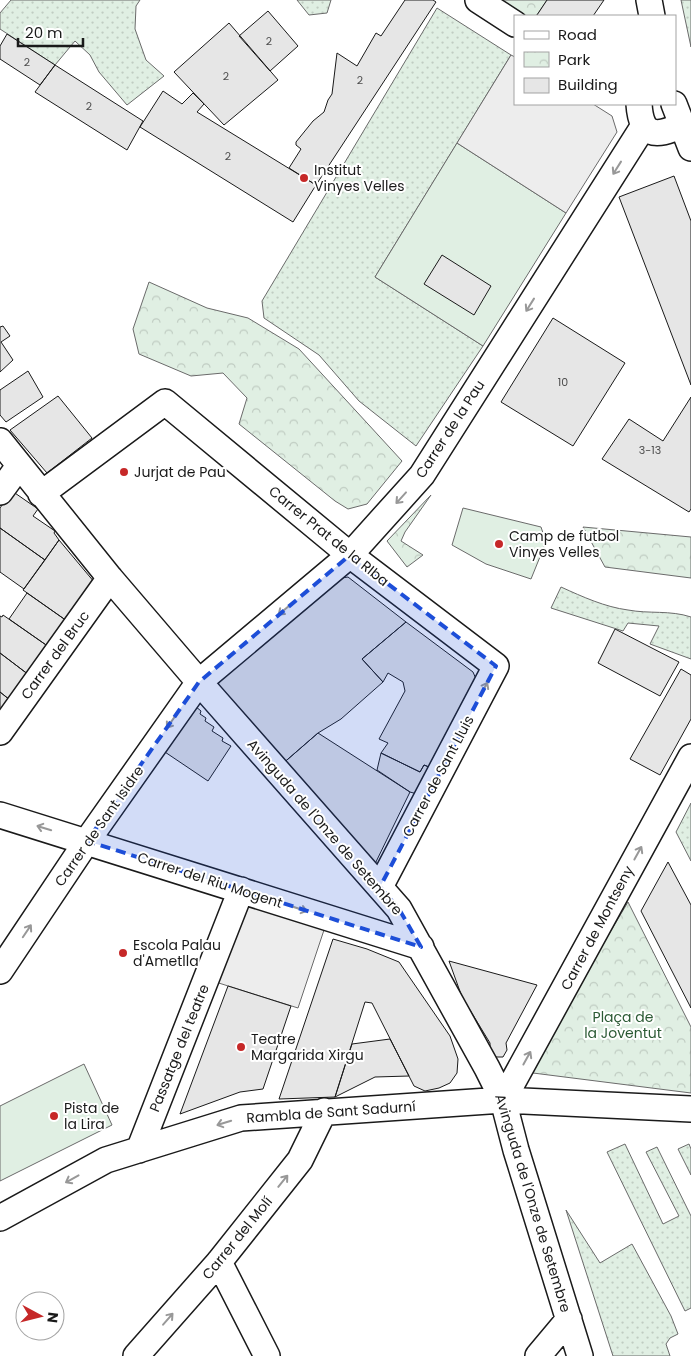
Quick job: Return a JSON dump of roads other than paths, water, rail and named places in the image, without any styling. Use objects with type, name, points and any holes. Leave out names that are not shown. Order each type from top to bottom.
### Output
[{"type":"street","points":[[478,0],[514,23]]},
{"type":"street","points":[[648,0],[652,15]]},
{"type":"street","points":[[641,115],[654,133],[668,131],[678,115]]},
{"type":"street","name":"Carrer de la Pau","points":[[199,682],[350,555],[422,475],[641,115]]},
{"type":"street","points":[[678,115],[691,148]]},
{"type":"street","name":"Carrer Prat de la RIba","points":[[41,494],[165,402],[350,555],[496,666]]},
{"type":"street","name":"Avinguda de l'Onze de Setembre","points":[[0,442],[110,578],[398,909],[421,947],[503,1100],[516,1150],[580,1356]]},
{"type":"street","points":[[0,492],[19,466]]},
{"type":"street","name":"Carrer del Bruc","points":[[0,732],[110,578]]},
{"type":"street","name":"Carrer de Sant Lluis","points":[[380,887],[496,666]]},
{"type":"street","name":"Carrer de Sant Isidre","points":[[0,971],[87,841],[199,682]]},
{"type":"street","name":"Carrer de Montseny","points":[[503,1100],[691,756]]},
{"type":"street","name":"Carrer del Riu Mogent","points":[[0,815],[421,947]]},
{"type":"street","name":"Passatge del teatre","points":[[139,1150],[242,890]]},
{"type":"street","name":"Rambla de Sant Sadurní","points":[[0,1218],[106,1160],[241,1118],[503,1100],[691,1109]]},
{"type":"street","name":"Carrer del Molí","points":[[136,1356],[219,1262],[300,1160],[324,1112]]},
{"type":"street","points":[[219,1262],[267,1356]]},
{"type":"street","points":[[538,1356],[569,1320]]},
{"type":"place","name":"Institut Vinyes Velles","points":[[304,178]]},
{"type":"place","name":"Jurjat de Pau","points":[[124,472]]},
{"type":"place","name":"Camp de futbol Vinyes Velles","points":[[499,544]]},
{"type":"place","name":"Escola Palau d'Ametlla","points":[[123,953]]},
{"type":"place","name":"Teatre Margarida Xirgu","points":[[241,1047]]},
{"type":"place","name":"Pista de la Lira","points":[[54,1116]]},
{"type":"park label","name":"Plaça de la Joventut","points":[[623,1026]]}]
